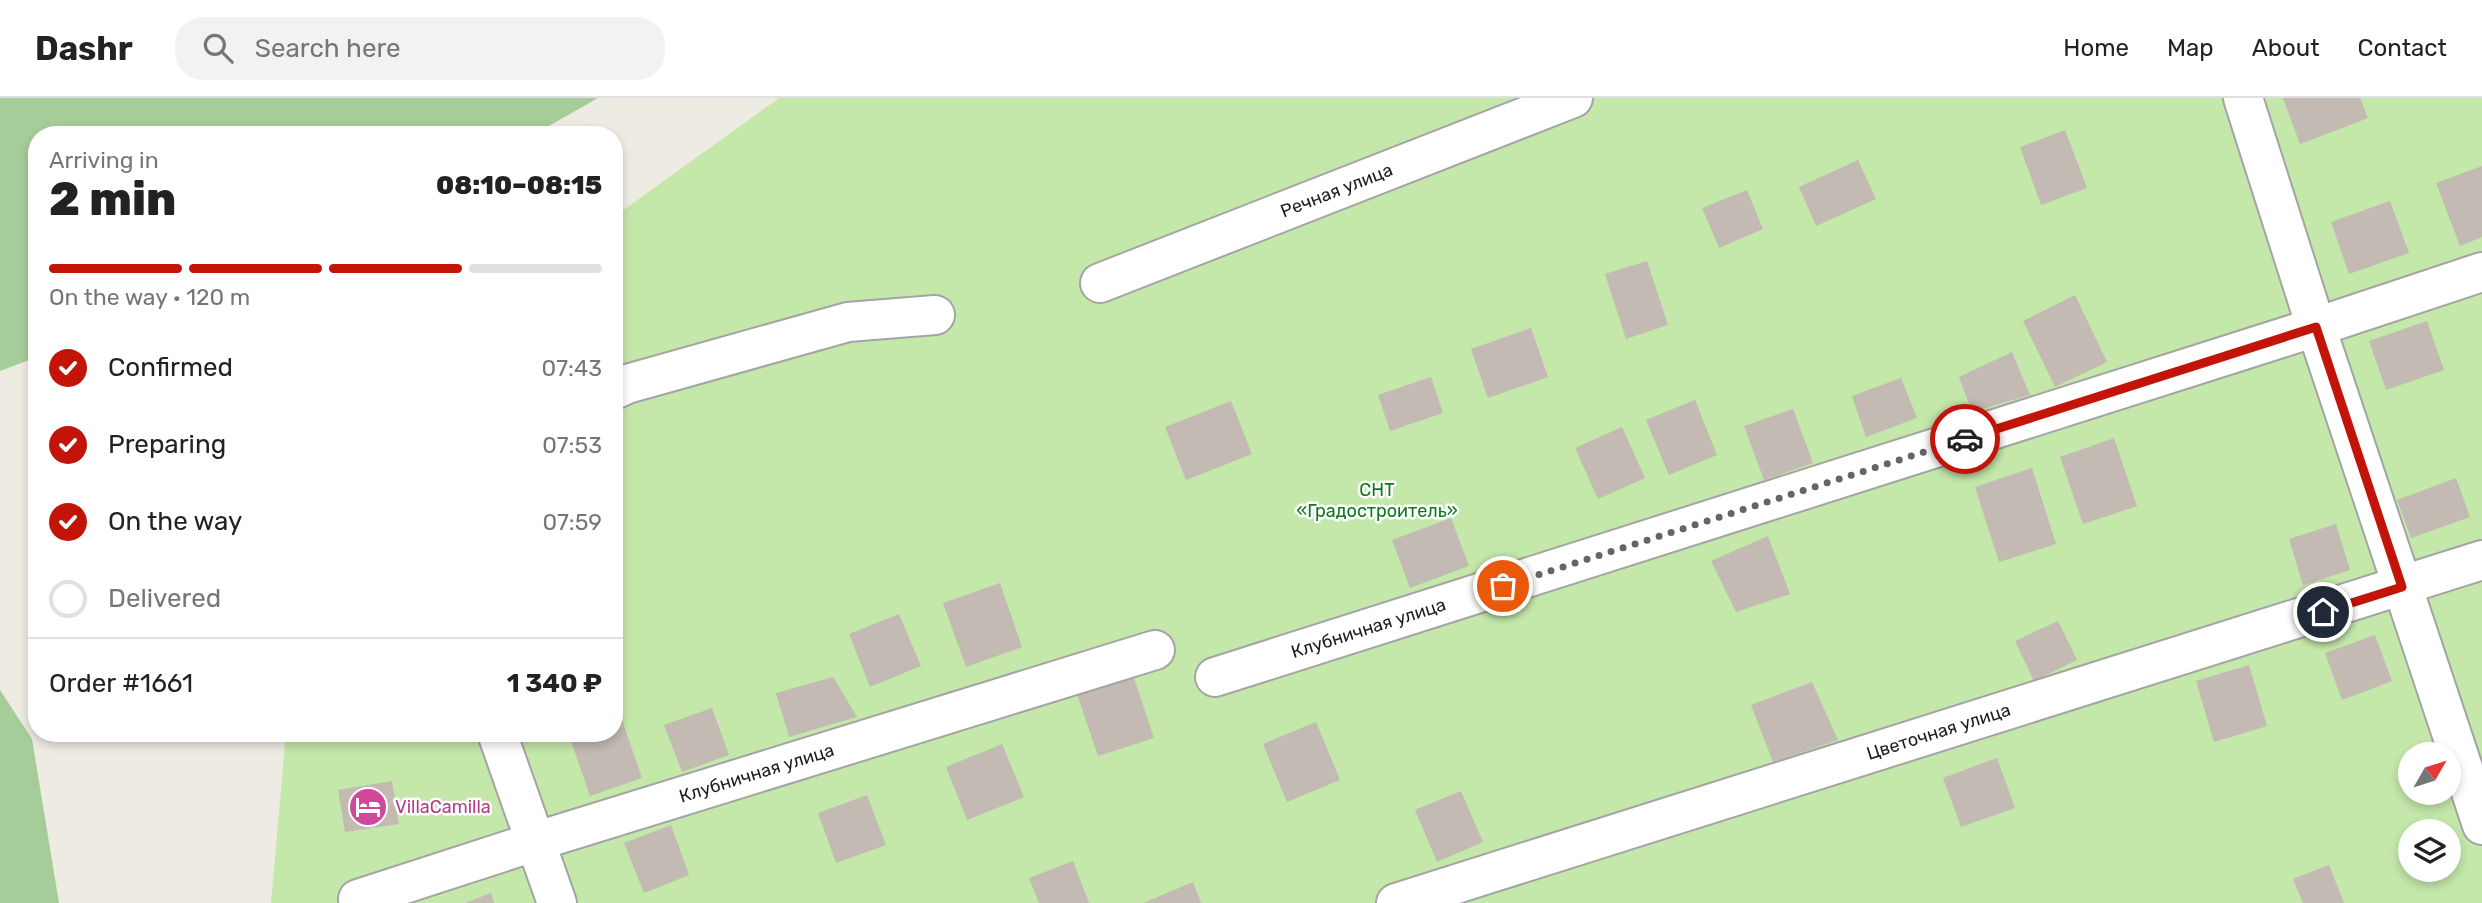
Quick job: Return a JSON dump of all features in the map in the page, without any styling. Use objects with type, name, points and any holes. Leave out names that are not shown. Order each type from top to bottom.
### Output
[{"type":"street","name":"Речная улица","points":[[1100,283],[1573,98]]},
{"type":"street","points":[[2243,98],[2316,327],[2482,825]]},
{"type":"street","name":"Клубничная улица","points":[[1215,677],[2482,272]]},
{"type":"street","points":[[623,386],[848,322],[935,315]]},
{"type":"street","name":"Цветочная улица","points":[[1396,903],[2482,560]]},
{"type":"street","name":"Клубничная улица","points":[[358,899],[1155,650]]},
{"type":"street","points":[[500,742],[557,903]]},
{"type":"green space","points":[[0,98],[598,98],[549,126],[28,126],[28,360],[0,371]]},
{"type":"green space","name":"СНТ «Градостроитель»","points":[[779,98],[2482,98],[2482,903],[271,903],[285,742],[623,742],[623,211]]},
{"type":"green space","points":[[0,690],[28,733],[28,742],[32,742],[59,903],[0,903]]},
{"type":"building","points":[[2283,98],[2360,98],[2368,118],[2300,144]]},
{"type":"building","points":[[2065,130],[2087,188],[2041,205],[2020,147]]},
{"type":"building","points":[[1858,160],[1876,199],[1816,226],[1799,187]]},
{"type":"building","points":[[2482,166],[2482,237],[2460,246],[2436,183]]},
{"type":"building","points":[[1747,190],[1763,229],[1719,248],[1702,208]]},
{"type":"building","points":[[2390,201],[2409,253],[2349,274],[2331,222]]},
{"type":"building","points":[[1647,261],[1668,325],[1626,339],[1605,274]]},
{"type":"building","points":[[2075,295],[2107,362],[2055,387],[2023,321]]},
{"type":"building","points":[[2427,321],[2444,370],[2386,390],[2369,341]]},
{"type":"building","points":[[1531,328],[1548,377],[1488,398],[1471,349]]},
{"type":"building","points":[[2012,352],[2030,395],[1972,412],[1959,377]]},
{"type":"building","points":[[1431,377],[1443,413],[1390,431],[1378,395]]},
{"type":"building","points":[[1901,378],[1917,418],[1866,437],[1852,396]]},
{"type":"building","points":[[1695,400],[1717,455],[1669,475],[1646,420]]},
{"type":"building","points":[[1231,401],[1252,454],[1186,480],[1165,427]]},
{"type":"building","points":[[1793,409],[1813,463],[1764,480],[1744,426]]},
{"type":"building","points":[[1622,427],[1645,478],[1598,499],[1575,448]]},
{"type":"building","points":[[2114,438],[2137,506],[2083,524],[2060,457]]},
{"type":"building","points":[[2032,468],[2056,544],[1999,562],[1975,487]]},
{"type":"building","points":[[2456,478],[2470,517],[2411,538],[2397,500]]},
{"type":"building","points":[[1451,518],[1469,566],[1410,588],[1392,540]]},
{"type":"building","points":[[2336,524],[2350,570],[2303,585],[2289,539]]},
{"type":"building","points":[[1768,536],[1790,594],[1736,612],[1711,561]]},
{"type":"building","points":[[1000,583],[1022,647],[966,667],[943,603]]},
{"type":"building","points":[[899,614],[921,666],[870,687],[849,634]]},
{"type":"building","points":[[2058,621],[2077,660],[2034,681],[2015,641]]},
{"type":"building","points":[[2375,635],[2392,681],[2342,700],[2325,653]]},
{"type":"building","points":[[2249,665],[2267,726],[2214,742],[2196,681]]},
{"type":"building","points":[[1133,675],[1154,738],[1098,756],[1077,694]]},
{"type":"building","points":[[833,677],[857,717],[789,737],[776,693]]},
{"type":"building","points":[[1812,682],[1838,740],[1773,762],[1751,705]]},
{"type":"building","points":[[712,708],[729,755],[682,772],[664,725]]},
{"type":"building","points":[[1316,722],[1340,780],[1287,802],[1263,744]]},
{"type":"building","points":[[623,723],[642,778],[590,796],[571,742],[623,742]]},
{"type":"building","points":[[1002,744],[1024,797],[967,820],[946,767]]},
{"type":"building","points":[[1997,758],[2015,808],[1961,827],[1943,778]]},
{"type":"building","name":"VillaCamilla","points":[[392,781],[399,824],[345,832],[338,790]]},
{"type":"building","points":[[1461,791],[1483,842],[1437,862],[1415,810]]},
{"type":"building","points":[[867,795],[886,845],[836,863],[818,813]]},
{"type":"building","points":[[671,825],[689,875],[644,893],[624,843]]},
{"type":"building","points":[[1073,861],[1089,903],[1039,903],[1029,878]]},
{"type":"building","points":[[2329,865],[2344,903],[2303,903],[2293,879]]},
{"type":"building","points":[[1193,882],[1201,903],[1143,903]]},
{"type":"building","points":[[491,893],[494,903],[465,903]]},
{"type":"way so far","points":[[1503,586],[1965,439]]},
{"type":"place","name":"VillaCamilla","points":[[368,807]]},
{"type":"route","points":[[1965,439],[2316,327],[2402,587],[2323,612]]}]
